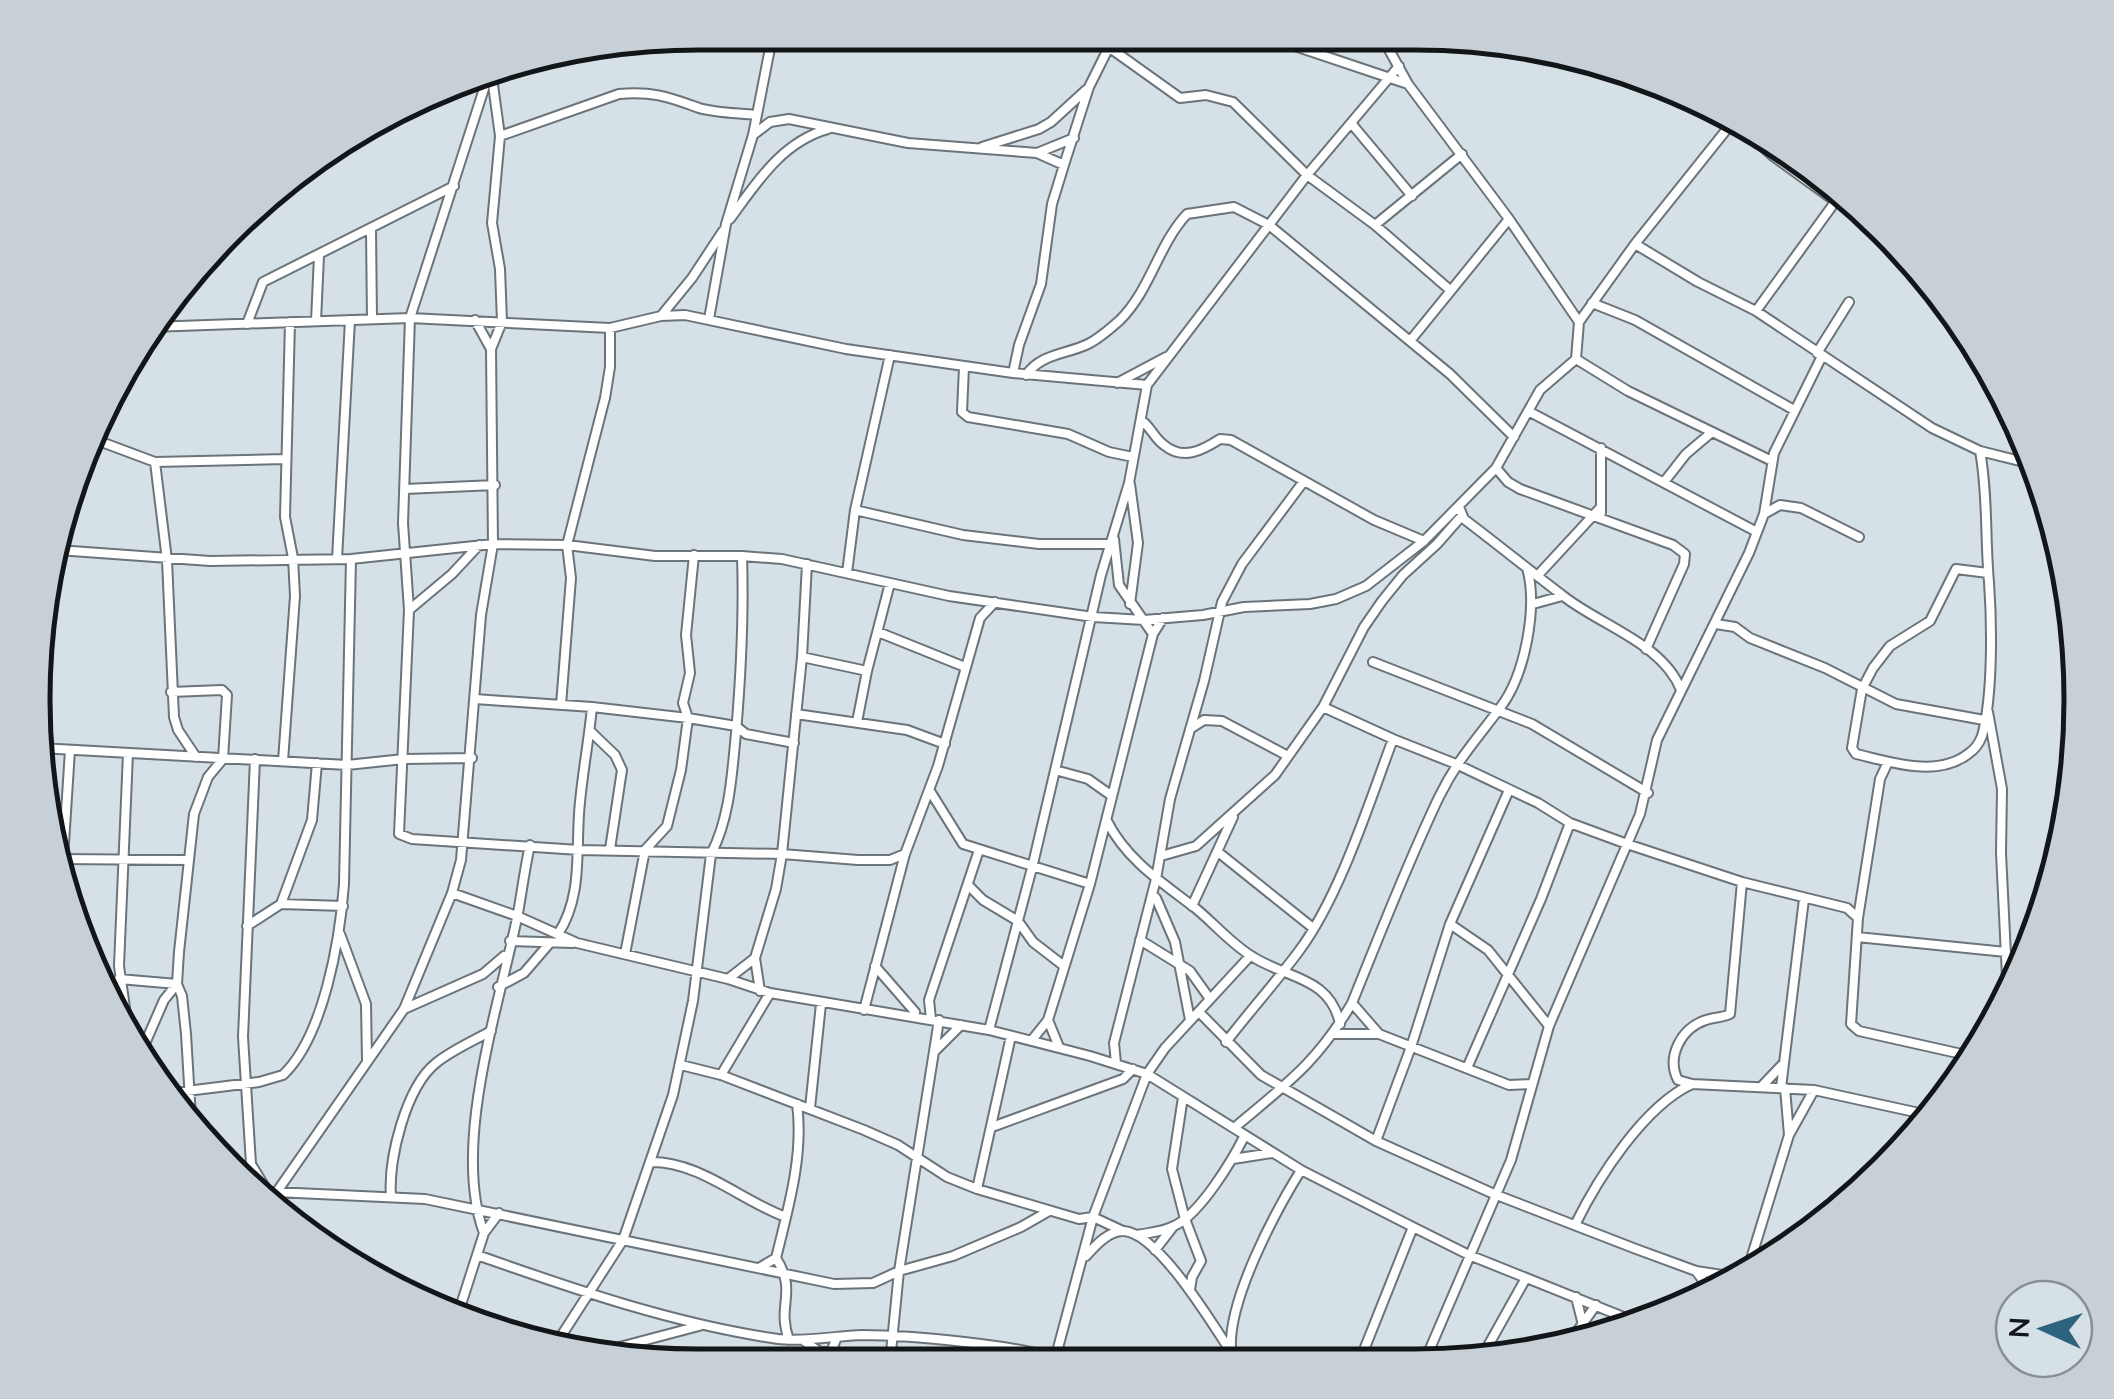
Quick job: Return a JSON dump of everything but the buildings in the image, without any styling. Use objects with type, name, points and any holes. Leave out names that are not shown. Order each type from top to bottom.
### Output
[{"type":"street","points":[[709,319],[726,224],[752,136],[769,50]]},
{"type":"street","points":[[1013,374],[1018,346],[1041,284],[1050,220],[1064,165],[1089,87],[1109,50]]},
{"type":"street","points":[[1113,50],[1180,98],[1206,95],[1233,102],[1306,174],[1450,290]]},
{"type":"street","points":[[1311,50],[1408,84]]},
{"type":"street","points":[[1389,50],[1408,84],[1509,218],[1579,322]]},
{"type":"street","points":[[989,1030],[1129,482],[1147,385],[1306,174],[1399,66]]},
{"type":"street","points":[[273,1190],[404,1010],[452,894],[465,841],[481,615],[493,544],[491,350],[502,322],[500,269],[492,223],[500,136],[492,84]]},
{"type":"street","points":[[484,87],[410,318],[404,488],[409,610],[399,834],[579,850],[890,860],[905,854]]},
{"type":"street","points":[[978,148],[1039,129],[1089,87]]},
{"type":"street","points":[[500,136],[619,94],[640,92],[678,98],[700,108],[756,114]]},
{"type":"street","points":[[752,136],[760,127],[779,119],[908,144],[1036,153],[1064,165]]},
{"type":"street","points":[[1351,123],[1412,196]]},
{"type":"street","points":[[661,316],[692,278],[756,183],[800,139],[828,129]]},
{"type":"street","points":[[67,551],[167,560],[351,559],[493,544],[567,545],[655,556],[742,556],[807,564],[890,584],[1092,618],[1144,620],[1336,599],[1366,586],[1424,541],[1496,468],[1548,380],[1576,359],[1579,322],[1726,130]]},
{"type":"street","points":[[1036,153],[1076,137]]},
{"type":"street","points":[[1375,226],[1462,154]]},
{"type":"street","points":[[248,324],[264,282],[454,186]]},
{"type":"street","points":[[1756,311],[1833,203]]},
{"type":"street","points":[[1026,375],[1042,358],[1086,345],[1121,319],[1150,281],[1170,235],[1187,214],[1234,207],[1269,225],[1450,374],[1514,437]]},
{"type":"street","points":[[1410,341],[1509,218]]},
{"type":"street","points":[[371,230],[372,319]]},
{"type":"street","points":[[1636,244],[1756,311],[1914,418],[1980,451],[2019,461]]},
{"type":"street","points":[[316,321],[318,256]]},
{"type":"street","points":[[1430,1349],[1514,1150],[1549,1026],[1648,793],[1658,740],[1757,532],[1764,514],[1772,461],[1820,355],[1849,302]]},
{"type":"street","points":[[1592,303],[1635,320],[1794,410]]},
{"type":"street","points":[[168,326],[410,318],[610,328],[685,314],[846,350],[1013,374],[1147,385]]},
{"type":"street","points":[[338,559],[350,320]]},
{"type":"street","points":[[474,320],[491,350]]},
{"type":"street","points":[[284,760],[295,596],[285,517],[290,322]]},
{"type":"street","points":[[561,705],[571,578],[567,545],[605,398],[610,328]]},
{"type":"street","points":[[847,573],[855,510],[890,355]]},
{"type":"street","points":[[1117,382],[1168,356]]},
{"type":"street","points":[[1576,359],[1628,392],[1772,461]]},
{"type":"street","points":[[964,368],[961,404],[962,412],[968,416],[1068,434],[1108,452],[1133,456]]},
{"type":"street","points":[[1528,411],[1757,532]]},
{"type":"street","points":[[1140,420],[1167,448],[1196,452],[1226,438],[1374,520],[1424,541]]},
{"type":"street","points":[[1664,482],[1686,454],[1712,432]]},
{"type":"street","points":[[103,442],[155,462],[284,459]]},
{"type":"street","points":[[1539,574],[1596,512],[1603,469],[1601,448]]},
{"type":"street","points":[[1980,451],[1992,605],[1986,707],[1977,746],[1951,765],[1902,765],[1853,752],[1862,688],[1882,653],[1930,620],[1956,568],[1988,573]]},
{"type":"street","points":[[1984,471],[2000,456]]},
{"type":"street","points":[[1603,469],[1617,457]]},
{"type":"street","points":[[155,462],[167,560],[171,692],[178,730],[196,757]]},
{"type":"street","points":[[1496,468],[1520,489],[1596,512],[1604,520],[1673,545],[1685,554],[1646,649]]},
{"type":"street","points":[[1116,1064],[1114,1043],[1154,899],[1170,799],[1219,613],[1242,564],[1304,480]]},
{"type":"street","points":[[1129,482],[1138,543],[1130,604]]},
{"type":"street","points":[[404,488],[495,485]]},
{"type":"street","points":[[1768,492],[1780,505]]},
{"type":"street","points":[[1764,514],[1780,505],[1802,508],[1859,536]]},
{"type":"street","points":[[1459,508],[1462,519]]},
{"type":"street","points":[[855,510],[963,535],[1039,544],[1112,539]]},
{"type":"street","points":[[1447,518],[1462,519],[1539,574],[1562,596],[1646,649],[1675,675],[1681,690]]},
{"type":"street","points":[[1160,856],[1196,846],[1274,775],[1322,707],[1382,600],[1462,519]]},
{"type":"street","points":[[1112,539],[1116,575],[1130,604],[1153,634]]},
{"type":"street","points":[[409,610],[479,546]]},
{"type":"street","points":[[625,954],[646,850],[666,826],[681,770],[688,718],[683,702],[690,673],[686,635],[694,555]]},
{"type":"street","points":[[562,1334],[624,1240],[682,1064],[711,854],[732,778],[744,654],[742,556]]},
{"type":"street","points":[[182,1092],[284,1076],[326,991],[343,906],[351,559]]},
{"type":"street","points":[[721,1075],[765,992],[755,958],[782,854],[802,657],[807,564]]},
{"type":"street","points":[[1234,1128],[1316,1058],[1351,1004],[1426,825],[1456,764],[1499,710],[1513,684],[1533,604],[1528,568]]},
{"type":"street","points":[[857,722],[866,671],[890,584]]},
{"type":"street","points":[[1533,604],[1562,596]]},
{"type":"street","points":[[977,599],[980,618]]},
{"type":"street","points":[[864,1010],[905,854],[945,744],[964,667],[980,618],[995,602]]},
{"type":"street","points":[[1203,615],[1214,630]]},
{"type":"street","points":[[1032,1040],[1048,1020],[1090,884],[1153,634],[1163,618]]},
{"type":"street","points":[[1716,624],[1736,627],[1750,638],[1916,710],[1984,720]]},
{"type":"street","points":[[878,632],[964,667]]},
{"type":"street","points":[[802,657],[866,671]]},
{"type":"street","points":[[1373,662],[1532,724],[1648,793]]},
{"type":"street","points":[[1675,675],[1688,677]]},
{"type":"street","points":[[147,1040],[176,984],[188,860],[199,797],[222,759],[227,692],[171,692]]},
{"type":"street","points":[[475,699],[688,718],[736,726],[746,734],[794,743]]},
{"type":"street","points":[[1486,703],[1489,720]]},
{"type":"street","points":[[558,934],[566,922],[573,896],[579,804],[592,707]]},
{"type":"street","points":[[1322,707],[1456,764],[1570,822],[1627,844],[1804,899],[1847,908],[1860,904]]},
{"type":"street","points":[[1986,707],[2000,772],[2007,966]]},
{"type":"street","points":[[796,714],[908,730],[945,744]]},
{"type":"street","points":[[1190,729],[1204,720],[1222,721],[1288,756]]},
{"type":"street","points":[[590,731],[615,755],[622,770],[610,849]]},
{"type":"street","points":[[1226,1042],[1313,928],[1361,826],[1393,739]]},
{"type":"street","points":[[52,749],[347,765],[472,758]]},
{"type":"street","points":[[63,829],[70,750]]},
{"type":"street","points":[[122,996],[119,979],[128,753]]},
{"type":"street","points":[[249,1168],[247,926],[255,759]]},
{"type":"street","points":[[1888,762],[1880,780],[1858,918],[1851,1014],[1854,1029],[1959,1053]]},
{"type":"street","points":[[281,904],[312,820],[317,764]]},
{"type":"street","points":[[1055,770],[1088,779],[1112,796]]},
{"type":"street","points":[[1376,1141],[1450,924],[1509,790]]},
{"type":"street","points":[[930,791],[958,840],[978,850],[1090,884]]},
{"type":"street","points":[[1192,906],[1234,813]]},
{"type":"street","points":[[1107,820],[1123,846],[1156,879],[1250,956],[1304,980],[1336,1004],[1351,1004],[1379,1034]]},
{"type":"street","points":[[1467,1068],[1570,822]]},
{"type":"street","points":[[484,1233],[475,1209],[476,1125],[498,987],[530,845]]},
{"type":"street","points":[[913,1013],[929,1000],[978,850]]},
{"type":"street","points":[[1218,852],[1313,928]]},
{"type":"street","points":[[70,859],[188,860]]},
{"type":"street","points":[[890,860],[901,870]]},
{"type":"street","points":[[1742,882],[1730,1014],[1700,1022],[1682,1038],[1672,1066],[1678,1080],[1814,1090],[1915,1113]]},
{"type":"street","points":[[968,885],[983,900],[1018,922],[1033,942],[1064,966]]},
{"type":"street","points":[[452,894],[517,916],[577,943],[696,970],[765,992],[821,1004],[913,1013],[1032,1040],[1147,1074],[1301,1170],[1469,1255],[1620,1316]]},
{"type":"street","points":[[1154,899],[1175,894]]},
{"type":"street","points":[[1154,899],[1175,942],[1190,1020]]},
{"type":"street","points":[[1790,1135],[1782,1065],[1804,899]]},
{"type":"street","points":[[247,926],[281,904],[343,906]]},
{"type":"street","points":[[1847,908],[1858,918]]},
{"type":"street","points":[[1450,924],[1488,950],[1549,1026]]},
{"type":"street","points":[[339,932],[366,1004],[366,1060]]},
{"type":"street","points":[[1857,937],[2006,952]]},
{"type":"street","points":[[1140,940],[1196,976],[1210,999]]},
{"type":"street","points":[[510,942],[577,943]]},
{"type":"street","points":[[498,987],[524,973],[548,944]]},
{"type":"street","points":[[404,1010],[483,974],[507,953]]},
{"type":"street","points":[[1057,1349],[1093,1217],[1147,1074],[1190,1020],[1250,956]]},
{"type":"street","points":[[728,979],[755,958]]},
{"type":"street","points":[[875,966],[913,1013]]},
{"type":"street","points":[[119,979],[176,984]]},
{"type":"street","points":[[176,984],[182,996],[191,1104]]},
{"type":"street","points":[[892,1349],[899,1271],[935,1051],[935,1020],[929,1000]]},
{"type":"street","points":[[810,1108],[821,1004]]},
{"type":"street","points":[[1336,1004],[1340,1024]]},
{"type":"street","points":[[1199,1012],[1262,1076],[1376,1141],[1494,1194],[1696,1271],[1718,1273]]},
{"type":"street","points":[[1048,1020],[1059,1048]]},
{"type":"street","points":[[935,1051],[960,1025]]},
{"type":"street","points":[[392,1196],[392,1159],[416,1087],[435,1064],[491,1031]]},
{"type":"street","points":[[1334,1034],[1379,1034],[1509,1084],[1530,1084]]},
{"type":"street","points":[[977,1189],[1011,1036]]},
{"type":"street","points":[[1090,1056],[1114,1043]]},
{"type":"street","points":[[682,1064],[810,1108],[898,1145],[918,1160],[977,1189],[1079,1218],[1093,1217],[1136,1236],[1155,1250],[1190,1290],[1229,1349]]},
{"type":"street","points":[[1761,1087],[1782,1065]]},
{"type":"street","points":[[992,1127],[1123,1079],[1132,1069]]},
{"type":"street","points":[[246,1095],[259,1082]]},
{"type":"street","points":[[1509,1084],[1525,1102]]},
{"type":"street","points":[[1575,1225],[1600,1181],[1652,1115],[1665,1100],[1692,1084]]},
{"type":"street","points":[[1753,1253],[1790,1135],[1814,1090]]},
{"type":"street","points":[[1184,1096],[1172,1169],[1185,1219],[1202,1261],[1190,1280],[1190,1290]]},
{"type":"street","points":[[789,1340],[782,1317],[788,1287],[786,1274],[776,1258],[799,1132],[797,1104]]},
{"type":"street","points":[[1155,1250],[1232,1159],[1245,1135]]},
{"type":"street","points":[[898,1145],[921,1142]]},
{"type":"street","points":[[1232,1159],[1272,1153]]},
{"type":"street","points":[[650,1162],[694,1170],[752,1204],[786,1217]]},
{"type":"street","points":[[251,1164],[264,1182]]},
{"type":"street","points":[[1231,1349],[1232,1320],[1248,1277],[1282,1201],[1301,1170]]},
{"type":"street","points":[[276,1192],[392,1196],[475,1209],[834,1284],[860,1285],[970,1250],[1048,1210]]},
{"type":"street","points":[[461,1304],[484,1233],[499,1213]]},
{"type":"street","points":[[1079,1218],[1090,1231]]},
{"type":"street","points":[[1364,1349],[1413,1227]]},
{"type":"street","points":[[1136,1236],[1172,1228]]},
{"type":"street","points":[[1084,1258],[1102,1241],[1122,1231]]},
{"type":"street","points":[[478,1256],[587,1294],[703,1325],[789,1340],[894,1335],[984,1349]]},
{"type":"street","points":[[759,1268],[776,1258]]},
{"type":"street","points":[[1696,1271],[1704,1281]]},
{"type":"street","points":[[1489,1344],[1526,1278]]},
{"type":"street","points":[[1576,1296],[1583,1324]]},
{"type":"street","points":[[1580,1328],[1596,1306]]},
{"type":"street","points":[[628,1345],[703,1325]]},
{"type":"street","points":[[832,1349],[836,1337]]},
{"type":"street","points":[[803,1340],[816,1349]]}]
